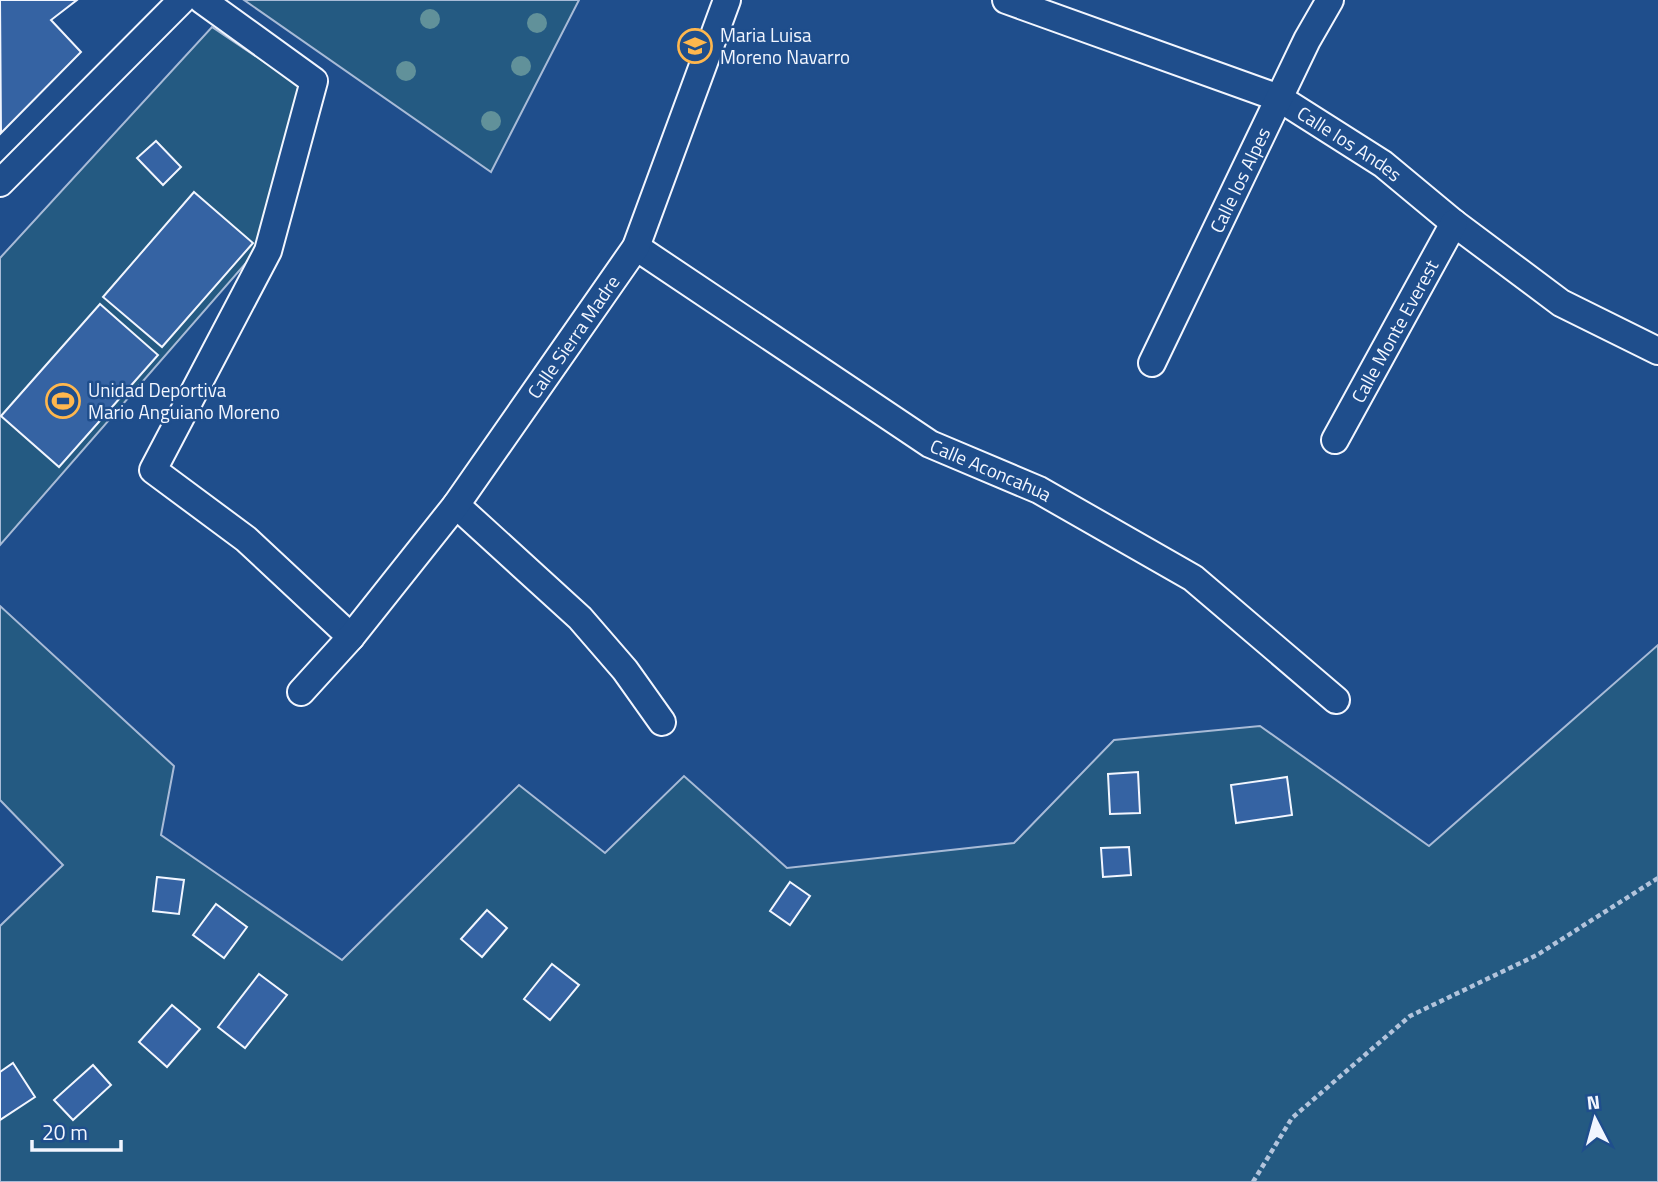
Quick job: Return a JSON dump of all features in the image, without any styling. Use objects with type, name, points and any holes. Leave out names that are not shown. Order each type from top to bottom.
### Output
[{"type":"street","points":[[0,183],[182,0]]},
{"type":"street","points":[[202,0],[314,80],[268,251],[153,470],[246,539],[351,637]]},
{"type":"street","name":"Calle Sierra Madre","points":[[301,692],[351,637],[456,505],[636,247],[727,0]]},
{"type":"street","name":"Calle los Andes","points":[[1006,0],[1279,99],[1383,164],[1454,223],[1561,303],[1658,351]]},
{"type":"street","name":"Calle los Alpes","points":[[1152,363],[1307,40],[1330,0]]},
{"type":"street","name":"Calle Monte Everest","points":[[1335,440],[1454,223]]},
{"type":"street","name":"Calle Aconcahua","points":[[636,247],[930,444],[1039,490],[1194,578],[1336,700]]},
{"type":"street","points":[[456,505],[580,618],[625,670],[662,722]]},
{"type":"path","points":[[1253,1182],[1292,1118],[1410,1016],[1536,955],[1658,878]]},
{"type":"shaded area","points":[[244,0],[579,0],[491,172]]},
{"type":"shaded area","name":"Unidad Deportiva Mario Anguiano Moreno","points":[[212,27],[303,88],[259,248],[0,545],[0,258]]},
{"type":"shaded area","points":[[0,606],[174,766],[161,835],[342,960],[519,785],[605,853],[684,776],[787,868],[1014,843],[1114,740],[1260,726],[1429,846],[1658,645],[1658,1182],[0,1182],[0,926],[63,865],[0,800]]},
{"type":"building","points":[[0,0],[77,0],[51,20],[81,52],[1,133]]},
{"type":"building","points":[[156,141],[181,167],[163,185],[137,158]]},
{"type":"building","points":[[194,192],[253,243],[162,347],[103,297]]},
{"type":"building","points":[[100,304],[158,355],[59,467],[1,416]]},
{"type":"building","points":[[1138,772],[1140,813],[1110,814],[1108,774]]},
{"type":"building","points":[[1287,777],[1292,815],[1236,823],[1231,785]]},
{"type":"building","points":[[1129,847],[1131,875],[1103,877],[1101,848]]},
{"type":"building","points":[[157,877],[184,880],[179,914],[153,911]]},
{"type":"building","points":[[790,882],[810,896],[790,925],[770,911]]},
{"type":"building","points":[[216,904],[247,927],[224,958],[193,935]]},
{"type":"building","points":[[487,910],[507,928],[482,957],[461,939]]},
{"type":"building","points":[[552,964],[579,985],[550,1020],[524,999]]},
{"type":"building","points":[[259,974],[287,995],[245,1048],[218,1027]]},
{"type":"building","points":[[172,1005],[200,1029],[167,1067],[139,1042]]},
{"type":"building","points":[[13,1063],[35,1097],[0,1120],[0,1072]]},
{"type":"building","points":[[93,1065],[111,1085],[73,1120],[54,1100]]},
{"type":"place","name":"Maria Luisa Moreno Navarro","points":[[695,46]]},
{"type":"place","name":"Unidad Deportiva Mario Anguiano Moreno","points":[[63,401]]}]
